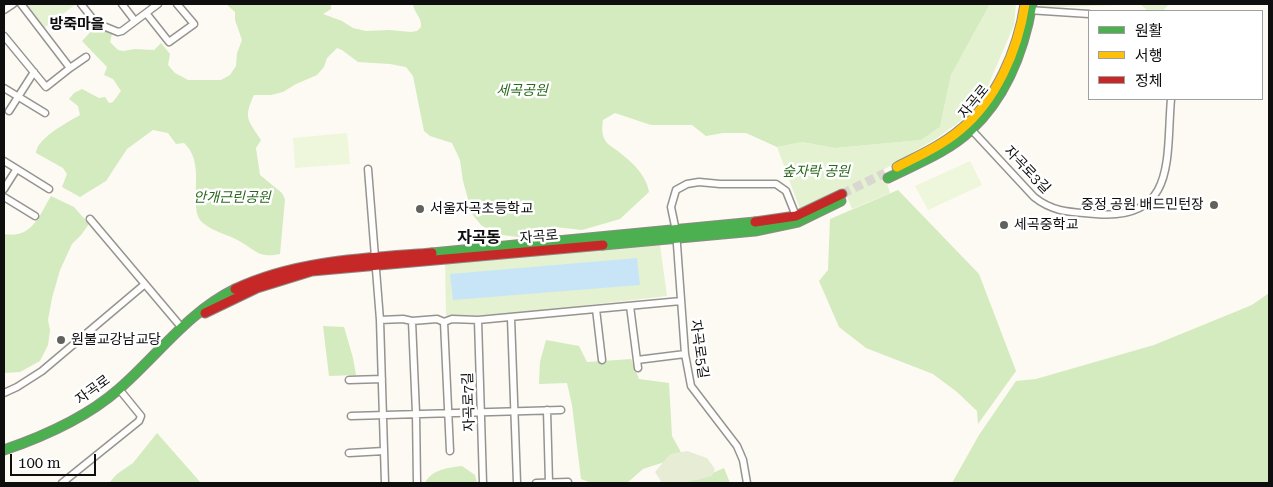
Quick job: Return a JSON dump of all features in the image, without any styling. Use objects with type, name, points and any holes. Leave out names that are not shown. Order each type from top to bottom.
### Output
[{"type":"main road","name":"자곡로","points":[[887,175],[969,126],[1002,74],[1015,45],[1028,7]]},
{"type":"main road","name":"자곡로","points":[[4,450],[41,436],[76,419],[100,404],[205,306],[254,280],[287,270],[311,265],[376,262],[676,235],[756,231],[798,222],[820,212],[844,196],[796,216],[676,235]]},
{"type":"street","points":[[4,10],[13,4]]},
{"type":"street","points":[[20,4],[70,68]]},
{"type":"street","points":[[81,4],[96,23],[118,32],[158,4]]},
{"type":"street","points":[[122,4],[136,21]]},
{"type":"street","points":[[146,13],[169,42],[194,24],[177,4]]},
{"type":"street","points":[[1028,7],[1088,14]]},
{"type":"street","points":[[4,36],[46,87],[86,57]]},
{"type":"street","points":[[8,112],[34,72]]},
{"type":"street","points":[[4,88],[44,112]]},
{"type":"street","name":"자곡로3길","points":[[969,126],[1034,198],[1044,204],[1061,212],[1123,215],[1142,208],[1156,195],[1162,183],[1166,172],[1170,100]]},
{"type":"street","points":[[4,161],[49,189]]},
{"type":"street","points":[[368,169],[380,320],[385,483]]},
{"type":"street","points":[[4,189],[16,170]]},
{"type":"street","name":"자곡로5길","points":[[747,483],[743,460],[737,446],[691,386],[685,354],[676,235],[671,207],[676,190],[687,184],[699,182],[776,184],[786,191],[796,216]]},
{"type":"street","points":[[4,197],[35,216]]},
{"type":"street","points":[[90,219],[182,328]]},
{"type":"street","points":[[4,393],[17,387],[42,370],[145,284]]},
{"type":"street","points":[[380,320],[402,319],[412,322],[437,319],[444,322],[452,319],[511,318],[681,301]]},
{"type":"street","points":[[630,306],[638,368]]},
{"type":"street","points":[[596,309],[602,360]]},
{"type":"street","points":[[511,318],[517,483]]},
{"type":"street","name":"자곡로7길","points":[[478,320],[483,483]]},
{"type":"street","points":[[412,322],[417,483]]},
{"type":"street","name":"자곡로7길","points":[[444,322],[450,451]]},
{"type":"street","points":[[637,360],[685,354]]},
{"type":"street","points":[[349,380],[382,379]]},
{"type":"street","points":[[62,483],[139,422],[141,416],[118,389]]},
{"type":"street","points":[[547,410],[549,483]]},
{"type":"street","points":[[351,416],[561,410]]},
{"type":"street","points":[[349,453],[384,451]]},
{"type":"street","points":[[536,483],[568,482]]},
{"type":"green space","points":[[24,4],[76,4],[43,29]]},
{"type":"green space","name":"세곡공원","points":[[226,4],[331,4],[331,9],[323,14],[342,21],[353,28],[366,31],[389,30],[411,32],[417,31],[421,27],[413,4],[990,4],[951,75],[940,127],[921,140],[835,148],[802,142],[777,147],[746,133],[723,133],[706,136],[692,125],[651,125],[615,113],[603,120],[604,138],[607,143],[634,165],[645,180],[649,192],[620,219],[582,230],[555,227],[536,230],[518,237],[495,234],[481,225],[469,210],[460,160],[452,143],[430,136],[424,131],[413,76],[406,67],[358,62],[337,48],[327,58],[324,67],[317,75],[283,92],[271,95],[254,95],[251,103],[248,119],[261,140],[256,148],[260,175],[282,193],[285,199],[280,254],[263,255],[203,223],[198,216],[196,208],[195,162],[191,152],[184,143],[176,144],[168,133],[153,130],[127,149],[106,181],[80,197],[62,187],[67,174],[63,168],[36,153],[38,147],[47,136],[80,115],[78,106],[69,99],[74,93],[82,89],[99,98],[105,97],[109,103],[113,102],[121,91],[113,79],[104,75],[107,67],[82,41],[95,27],[112,34],[110,42],[118,50],[154,50],[161,43],[170,54],[168,65],[175,73],[188,80],[221,80],[230,75],[236,66],[237,53],[242,40],[235,20],[235,12]]},
{"type":"green space","name":"숲자락 공원","points":[[990,4],[1016,4],[1014,25],[987,88],[970,114],[937,138],[883,170],[890,193],[852,209],[843,187],[800,209],[777,147],[802,142],[835,148],[921,140],[940,127],[951,75]]},
{"type":"green space","points":[[1040,4],[1140,4],[1040,8]]},
{"type":"green space","points":[[1140,4],[1169,4],[1164,10],[1147,10]]},
{"type":"green space","points":[[347,133],[350,164],[295,168],[293,138]]},
{"type":"green space","points":[[970,161],[982,185],[928,210],[915,186]]},
{"type":"green space","points":[[898,190],[979,274],[1016,371],[978,424],[977,411],[957,392],[933,374],[866,348],[839,327],[819,281],[828,270],[830,219]]},
{"type":"green space","points":[[51,196],[74,207],[89,224],[72,244],[60,270],[48,320],[50,330],[48,345],[40,361],[20,372],[4,373],[4,234],[14,235],[28,229],[34,224]]},
{"type":"green space","points":[[660,245],[667,296],[510,314],[446,316],[445,263],[563,251]]},
{"type":"green space","points":[[1269,293],[1269,483],[952,483],[979,435],[1016,381],[1036,379],[1154,345],[1252,305]]},
{"type":"green space","points":[[323,326],[344,327],[356,375],[329,376]]},
{"type":"green space","points":[[546,340],[579,346],[587,362],[631,359],[639,379],[669,383],[672,436],[683,456],[643,469],[627,483],[592,483],[581,479],[572,405],[567,383],[539,384],[540,362]]},
{"type":"green space","points":[[157,433],[201,483],[109,483],[117,474],[133,463]]},
{"type":"green space","points":[[687,451],[707,458],[715,469],[712,476],[684,483],[662,483],[655,472],[670,454]]},
{"type":"green space","points":[[462,466],[475,475],[477,483],[425,483],[436,472]]},
{"type":"green space","points":[[724,468],[730,483],[677,483],[699,479]]},
{"type":"water","points":[[637,258],[640,285],[453,300],[450,274]]},
{"type":"tunnel","points":[[842,194],[885,173]]},
{"type":"traffic: fast","points":[[888,178],[952,145],[971,130],[983,117],[1004,88],[1012,72],[1024,38],[1032,4]]},
{"type":"traffic: fast","points":[[603,245],[755,231],[798,222],[841,201]]},
{"type":"traffic: fast","points":[[432,253],[755,222]]},
{"type":"traffic: fast","points":[[4,450],[35,439],[93,409],[119,389],[187,322],[235,289]]},
{"type":"traffic: slow","points":[[897,167],[953,136],[984,105],[995,90],[1011,56],[1022,21],[1025,4]]},
{"type":"traffic: jam","points":[[755,222],[796,216],[842,194]]},
{"type":"traffic: jam","points":[[205,313],[257,288],[312,271],[603,245]]},
{"type":"traffic: jam","points":[[235,289],[258,279],[307,266],[357,259],[432,253]]},
{"type":"place","name":"중정 공원 배드민턴장","points":[[1214,205]]},
{"type":"place","name":"서울자곡초등학교","points":[[420,209]]},
{"type":"place","name":"세곡중학교","points":[[1004,225]]},
{"type":"place","name":"원불교강남교당","points":[[61,340]]},
{"type":"district","name":"방죽마을","points":[[77,25]]},
{"type":"district","name":"자곡동","points":[[479,238]]},
{"type":"park label","name":"안개근린공원","points":[[232,198]]}]
